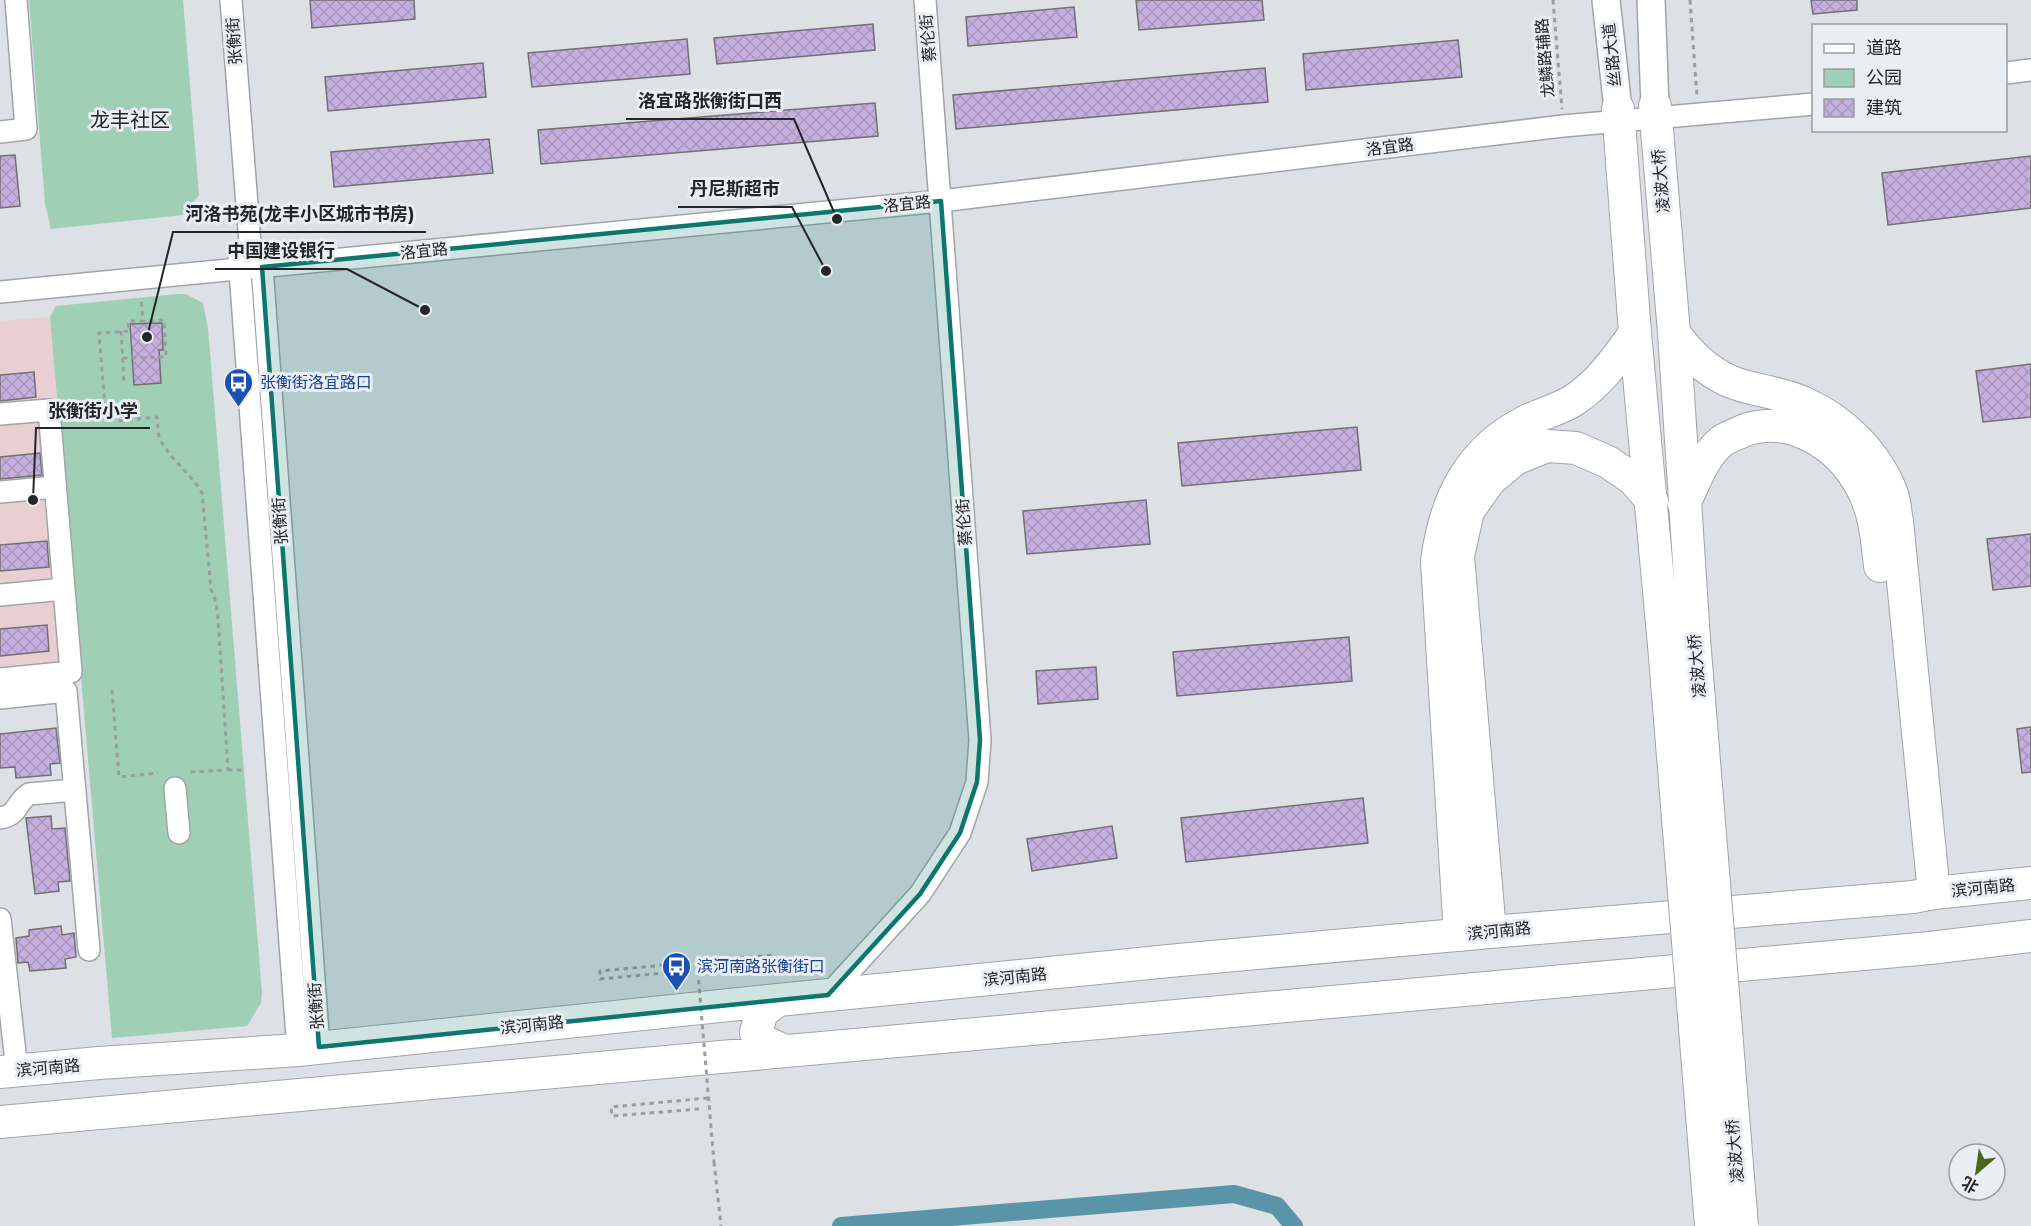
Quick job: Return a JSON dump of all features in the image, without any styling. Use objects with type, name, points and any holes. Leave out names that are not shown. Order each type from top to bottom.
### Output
[{"type":"highway","name":"凌波大桥","points":[[1655,112],[1674,333],[1684,504],[1679,642],[1711,1226]]},
{"type":"highway","name":"凌波大桥","points":[[1618,116],[1635,333],[1652,501],[1679,642],[1742,1226]]},
{"type":"highway","points":[[1475,933],[1437,561],[1440,535],[1448,508],[1459,485],[1486,449],[1521,424],[1572,402],[1588,390],[1608,370],[1635,333]]},
{"type":"highway","points":[[1674,333],[1691,356],[1729,381],[1803,402],[1832,418],[1872,456],[1892,495],[1897,521],[1923,895]]},
{"type":"highway","points":[[1684,504],[1702,468],[1722,441],[1750,428],[1767,426],[1786,426],[1807,434],[1830,447],[1848,465],[1862,487],[1871,508],[1876,529],[1923,895]]},
{"type":"highway","points":[[1475,933],[1458,556],[1468,511],[1490,480],[1515,459],[1547,446],[1576,448],[1608,462],[1633,479],[1652,501]]},
{"type":"highway","name":"滨河南路","points":[[8,1071],[308,1049],[828,995],[1475,933],[1923,895],[2031,883]]},
{"type":"highway","points":[[0,1122],[1930,948],[2031,936]]},
{"type":"highway","points":[[778,1000],[762,1012],[756,1032],[765,1042],[785,1051]]},
{"type":"main road","name":"丝路大道","points":[[1606,0],[1618,116]]},
{"type":"main road","points":[[1651,0],[1655,112]]},
{"type":"street","points":[[0,132],[26,129],[16,0]]},
{"type":"street","name":"张衡街","points":[[219,0],[248,262]]},
{"type":"street","name":"张衡街","points":[[231,0],[248,262],[308,1049]]},
{"type":"street","name":"蔡伦街","points":[[828,995],[920,894],[960,833],[977,782],[980,740],[925,0]]},
{"type":"street","points":[[2007,73],[2031,70]]},
{"type":"street","points":[[2007,86],[2031,83]]},
{"type":"street","name":"洛宜路","points":[[0,292],[248,262],[940,194],[1539,129],[1618,116],[1812,91]]},
{"type":"street","name":"洛宜路","points":[[1655,112],[1812,104]]},
{"type":"street","name":"洛宜路","points":[[940,194],[1562,114],[1618,116]]},
{"type":"street","name":"洛宜路","points":[[0,280],[248,262]]},
{"type":"street","points":[[0,414],[49,410],[71,672],[0,679]]},
{"type":"street","points":[[0,492],[55,487]]},
{"type":"street","points":[[0,595],[64,589]]},
{"type":"street","points":[[0,698],[66,691],[89,950]]},
{"type":"street","points":[[175,788],[179,833]]},
{"type":"street","points":[[0,818],[17,810],[23,797],[28,794],[75,790]]},
{"type":"street","points":[[0,919],[8,1071]]},
{"type":"path","name":"龙鳞路辅路","points":[[1553,0],[1562,114]]},
{"type":"path","points":[[1655,112],[1698,96],[1690,0]]},
{"type":"path","points":[[141,297],[143,321]]},
{"type":"path","points":[[105,407],[99,333],[129,331],[128,321],[164,320],[166,357],[123,358]]},
{"type":"path","points":[[121,331],[124,383]]},
{"type":"path","points":[[119,421],[158,417],[158,433],[161,441],[202,493],[211,589],[216,602],[218,618],[228,770]]},
{"type":"path","points":[[112,690],[119,777],[158,773]]},
{"type":"path","points":[[189,772],[244,770]]},
{"type":"path","points":[[685,971],[600,979],[600,971],[773,955]]},
{"type":"path","points":[[697,962],[721,1224]]},
{"type":"path","points":[[699,1109],[612,1116],[611,1107],[708,1098]]},
{"type":"highlighted area","points":[[941,201],[980,740],[977,782],[960,833],[920,894],[828,995],[319,1047],[262,267]]},
{"type":"shaded area","points":[[50,317],[80,679],[0,687],[0,321]]},
{"type":"green space","points":[[29,0],[183,0],[199,195],[183,215],[51,229],[45,204]]},
{"type":"green space","points":[[186,294],[203,303],[208,328],[262,993],[261,1003],[247,1026],[112,1038],[50,317],[56,306]]},
{"type":"building","points":[[310,0],[414,0],[415,19],[312,28]]},
{"type":"building","points":[[1136,0],[1262,0],[1264,20],[1139,30]]},
{"type":"building","points":[[1811,0],[1857,0],[1857,10],[1813,14]]},
{"type":"building","points":[[1074,7],[1077,37],[968,46],[966,17]]},
{"type":"building","points":[[873,24],[875,50],[717,64],[714,38]]},
{"type":"building","points":[[687,39],[690,74],[532,87],[528,53]]},
{"type":"building","points":[[1458,40],[1462,77],[1306,90],[1303,54]]},
{"type":"building","points":[[483,63],[486,97],[328,111],[325,77]]},
{"type":"building","points":[[1265,68],[1268,102],[956,129],[953,95]]},
{"type":"building","points":[[875,103],[878,136],[541,164],[538,130]]},
{"type":"building","points":[[489,139],[493,173],[334,187],[331,152]]},
{"type":"building","points":[[15,155],[20,206],[0,208],[0,156]]},
{"type":"building","points":[[2031,156],[2031,208],[1888,225],[1882,173]]},
{"type":"building","points":[[162,323],[163,350],[159,350],[161,383],[134,385],[130,324]]},
{"type":"building","points":[[2031,364],[2031,417],[1983,422],[1976,371]]},
{"type":"building","points":[[34,372],[36,397],[0,401],[0,375]]},
{"type":"building","points":[[1357,427],[1361,470],[1182,486],[1178,443]]},
{"type":"building","points":[[40,453],[42,475],[0,479],[0,457]]},
{"type":"building","points":[[1146,500],[1150,544],[1027,554],[1023,511]]},
{"type":"building","points":[[2031,534],[2031,586],[1993,590],[1987,539]]},
{"type":"building","points":[[47,541],[49,567],[0,571],[0,545]]},
{"type":"building","points":[[47,625],[49,651],[0,656],[0,629]]},
{"type":"building","points":[[1349,637],[1352,681],[1177,696],[1173,652]]},
{"type":"building","points":[[1096,667],[1098,699],[1038,704],[1036,671]]},
{"type":"building","points":[[2031,727],[2031,772],[2022,773],[2017,729]]},
{"type":"building","points":[[56,728],[60,763],[50,764],[51,775],[16,778],[15,767],[0,768],[0,734]]},
{"type":"building","points":[[1363,798],[1368,843],[1186,862],[1181,818]]},
{"type":"building","points":[[51,816],[52,829],[65,828],[70,881],[58,882],[59,891],[35,894],[26,818]]},
{"type":"building","points":[[1112,826],[1117,858],[1032,871],[1027,839]]},
{"type":"building","points":[[61,926],[62,935],[74,933],[76,957],[65,959],[66,968],[30,971],[28,962],[18,963],[16,938],[29,936],[29,930]]},
{"type":"waterway","points":[[841,1226],[1234,1194],[1277,1206],[1294,1226]]},
{"type":"place","name":"洛宜路张衡街口西","points":[[837,219]]},
{"type":"place","name":"丹尼斯超市","points":[[826,271]]},
{"type":"place","name":"中国建设银行","points":[[425,310]]},
{"type":"place","name":"河洛书苑(龙丰小区城市书房)","points":[[147,337]]},
{"type":"place","name":"张衡街洛宜路口","points":[[239,408]]},
{"type":"place","name":"张衡街小学","points":[[33,500]]},
{"type":"place","name":"滨河南路张衡街口","points":[[676,992]]},
{"type":"district","name":"龙丰社区","points":[[130,120]]}]
